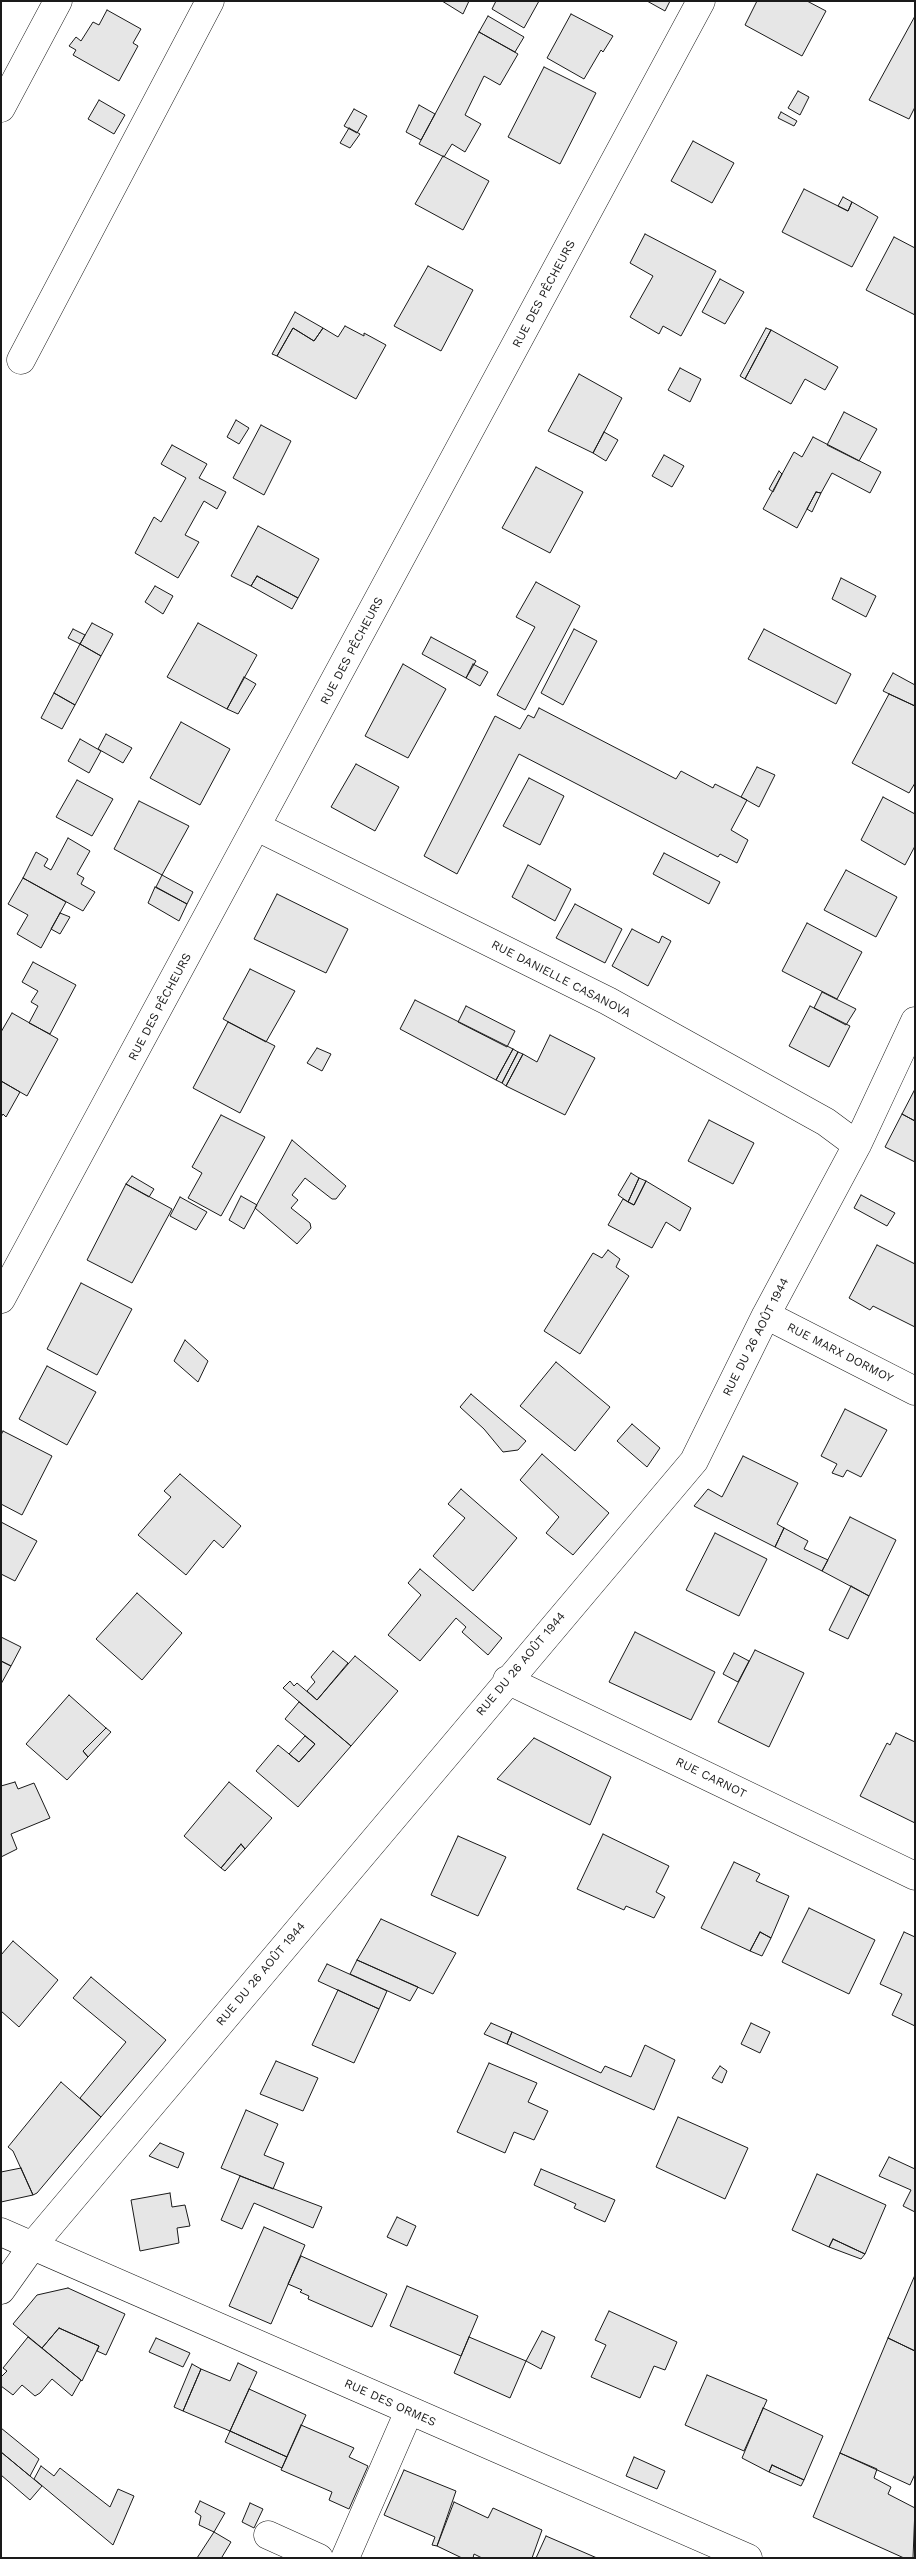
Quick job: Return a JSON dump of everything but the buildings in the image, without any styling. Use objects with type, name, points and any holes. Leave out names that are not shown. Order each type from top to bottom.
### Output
[{"type":"street","points":[[1,108],[58,1]]},
{"type":"street","points":[[21,360],[210,1]]},
{"type":"street","name":"RUE DES PÊCHEURS","points":[[1,1299],[258,827],[701,1]]},
{"type":"street","name":"RUE DANIELLE CASANOVA","points":[[258,827],[608,1001],[826,1122],[857,1145]]},
{"type":"street","name":"RUE DU 26 AOÛT 1944","points":[[1,2290],[33,2245],[694,1461],[766,1315],[857,1145],[915,1021]]},
{"type":"street","name":"RUE MARX DORMOY","points":[[766,1315],[915,1391]]},
{"type":"street","name":"RUE CARNOT","points":[[508,1680],[915,1876]]},
{"type":"street","name":"RUE DES ORMES","points":[[1,2232],[748,2558]]},
{"type":"street","points":[[345,2558],[409,2411]]},
{"type":"street","points":[[268,2535],[319,2558]]}]
